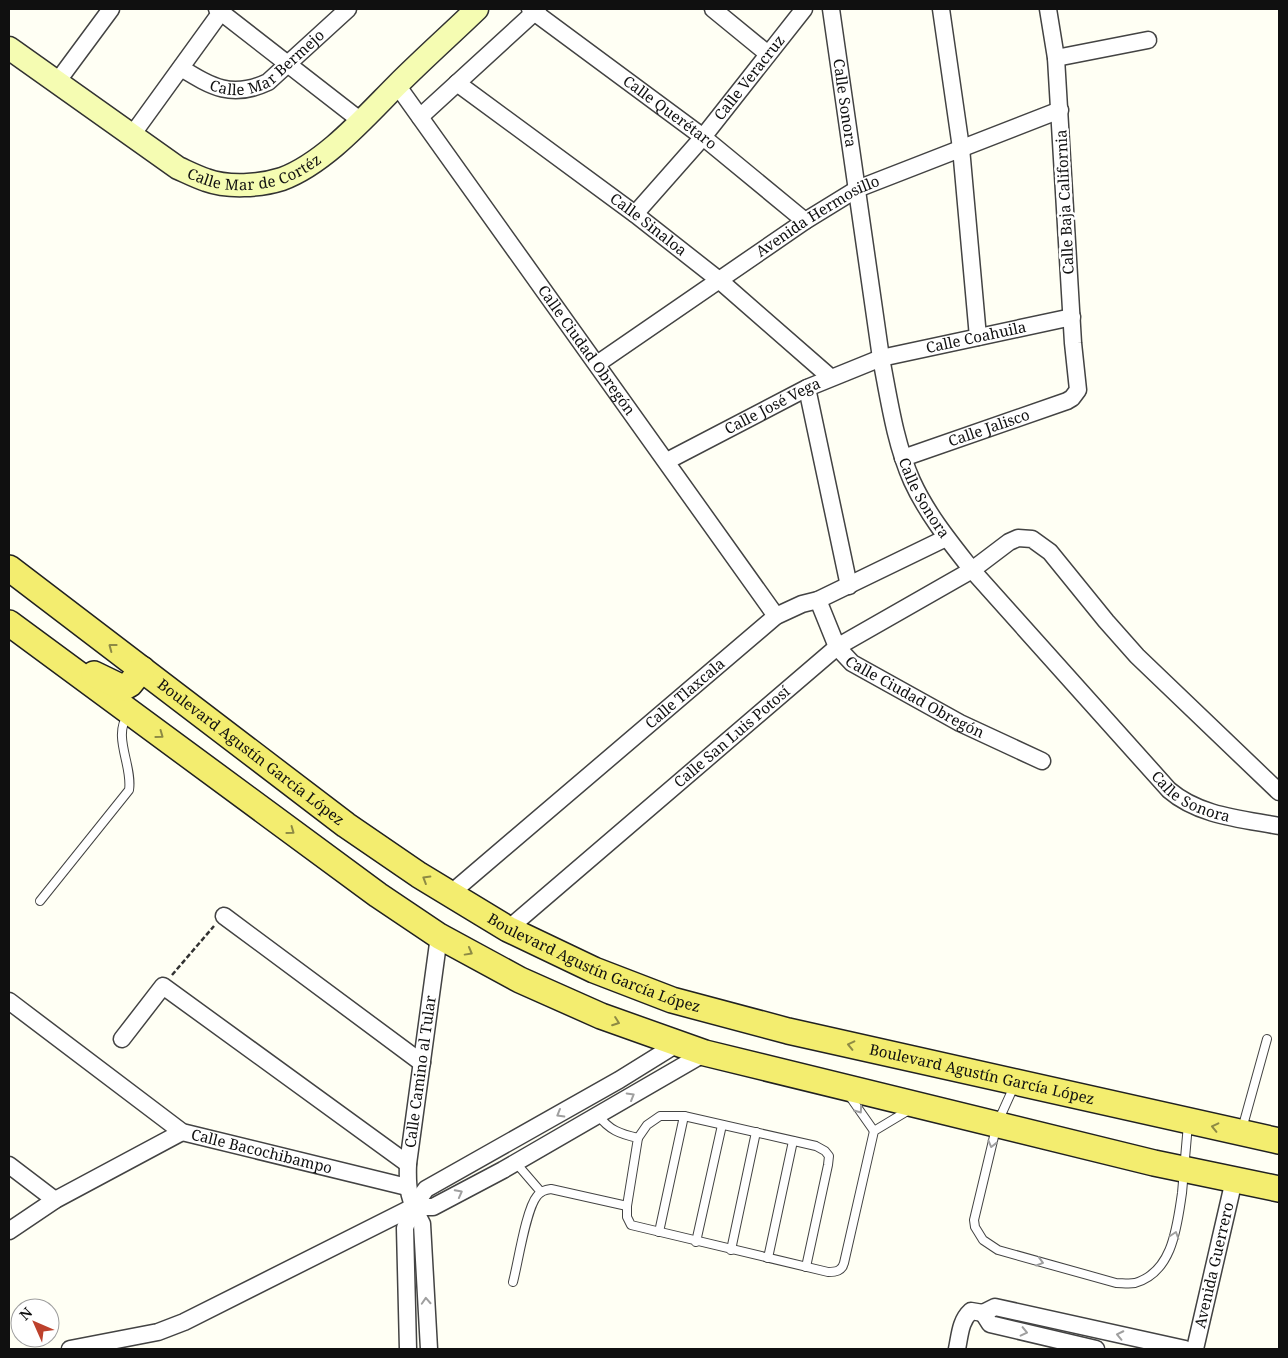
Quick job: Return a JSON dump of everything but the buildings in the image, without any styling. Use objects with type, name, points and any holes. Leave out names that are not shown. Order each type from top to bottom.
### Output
[{"type":"main road","name":"Boulevard Agustín García López","points":[[9,568],[346,825],[419,875],[508,929],[594,970],[672,1000],[788,1031],[1279,1141]]},
{"type":"main road","points":[[9,623],[378,895],[439,936],[520,980],[601,1016],[704,1053],[844,1088],[1279,1190]]},
{"type":"main road","points":[[64,664],[76,666],[123,688],[130,684],[142,669]]},
{"type":"street","points":[[57,82],[112,9]]},
{"type":"street","name":"Calle Mar Bermejo","points":[[181,68],[203,81],[225,90],[241,91],[256,88],[268,82],[288,65],[348,9]]},
{"type":"street","name":"Calle Mar de Cortéz","points":[[9,48],[178,168],[208,181],[258,184],[281,179],[302,169],[322,156],[478,9]]},
{"type":"street","points":[[713,9],[768,54]]},
{"type":"street","name":"Calle Veracruz","points":[[635,214],[702,137],[804,9]]},
{"type":"street","name":"Calle Sonora","points":[[831,9],[881,358],[891,411],[903,458],[912,482],[946,538],[972,570],[1149,769],[1179,799],[1208,812],[1279,826]]},
{"type":"street","points":[[941,9],[961,148],[978,337]]},
{"type":"street","name":"Calle Baja California","points":[[1048,9],[1056,58],[1060,110],[1072,317],[1078,383],[1078,390],[1075,395]]},
{"type":"street","points":[[132,135],[181,68],[219,10],[361,121]]},
{"type":"street","points":[[420,116],[534,10]]},
{"type":"street","name":"Calle Querétaro","points":[[534,10],[702,137],[806,221]]},
{"type":"street","points":[[1056,58],[1148,40]]},
{"type":"street","name":"Calle Sinaloa","points":[[457,83],[635,214],[719,280],[830,377]]},
{"type":"street","name":"Calle Ciudad Obregón","points":[[397,85],[776,616]]},
{"type":"street","name":"Avenida Hermosillo","points":[[597,364],[857,188],[1060,110]]},
{"type":"street","name":"Calle Coahuila","points":[[881,358],[1072,317]]},
{"type":"street","name":"Calle José Vega","points":[[667,461],[807,388],[830,377],[881,358]]},
{"type":"street","points":[[807,388],[849,586]]},
{"type":"street","name":"Calle Jalisco","points":[[903,458],[1067,401],[1075,395]]},
{"type":"street","name":"Calle Tlaxcala","points":[[450,894],[776,616],[849,586],[946,538]]},
{"type":"street","name":"Calle San Luis Potosí","points":[[508,929],[837,647],[972,570],[1009,542],[1018,538],[1032,539],[1050,552],[1137,656],[1279,792]]},
{"type":"street","name":"Calle Ciudad Obregón","points":[[818,600],[837,647],[852,663],[960,723],[1042,761]]},
{"type":"street","points":[[224,916],[422,1062]]},
{"type":"street","name":"Calle Camino al Tular","points":[[429,1349],[422,1224],[413,1207],[407,1187],[408,1164],[439,936]]},
{"type":"street","points":[[122,1039],[163,986],[408,1164]]},
{"type":"street","name":"Calle Bacochibampo","points":[[9,1001],[182,1132],[407,1187]]},
{"type":"street","points":[[408,1349],[405,1228],[413,1207],[426,1189],[524,1135],[677,1044]]},
{"type":"street","points":[[70,1349],[158,1332],[184,1322],[413,1207],[433,1207],[533,1153],[704,1053]]},
{"type":"street","points":[[9,1230],[55,1200],[182,1132]]},
{"type":"street","points":[[524,1135],[533,1153]]},
{"type":"street","points":[[9,1165],[55,1200]]},
{"type":"street","name":"Avenida Guerrero","points":[[1195,1349],[1234,1180]]},
{"type":"street","points":[[957,1349],[962,1322],[966,1315],[971,1311],[983,1313],[995,1307],[1185,1349]]},
{"type":"street","points":[[983,1313],[990,1324],[1096,1349]]},
{"type":"lane","points":[[40,901],[129,790],[129,769],[122,738],[123,724],[130,713]]},
{"type":"lane","points":[[1241,1133],[1267,1039]]},
{"type":"lane","points":[[1016,1082],[997,1124],[975,1211],[974,1227],[984,1240],[998,1250],[1116,1283],[1134,1283],[1146,1278],[1166,1258],[1177,1231],[1189,1121]]},
{"type":"lane","points":[[844,1088],[874,1131]]},
{"type":"lane","points":[[806,1267],[829,1158],[822,1149],[684,1116],[660,1116],[647,1125],[638,1138],[627,1206],[627,1217],[631,1225],[696,1242],[806,1267],[835,1272],[843,1267],[874,1131],[917,1105]]},
{"type":"lane","points":[[598,1115],[609,1128],[638,1138]]},
{"type":"lane","points":[[659,1232],[684,1116]]},
{"type":"lane","points":[[696,1242],[722,1125]]},
{"type":"lane","points":[[731,1250],[756,1132]]},
{"type":"lane","points":[[768,1258],[793,1141]]},
{"type":"lane","points":[[516,1162],[541,1192]]},
{"type":"lane","points":[[514,1282],[529,1214],[533,1202],[541,1192],[551,1189],[627,1206]]},
{"type":"lane","points":[[1096,1349],[1099,1330]]},
{"type":"path","points":[[163,986],[224,916]]}]
